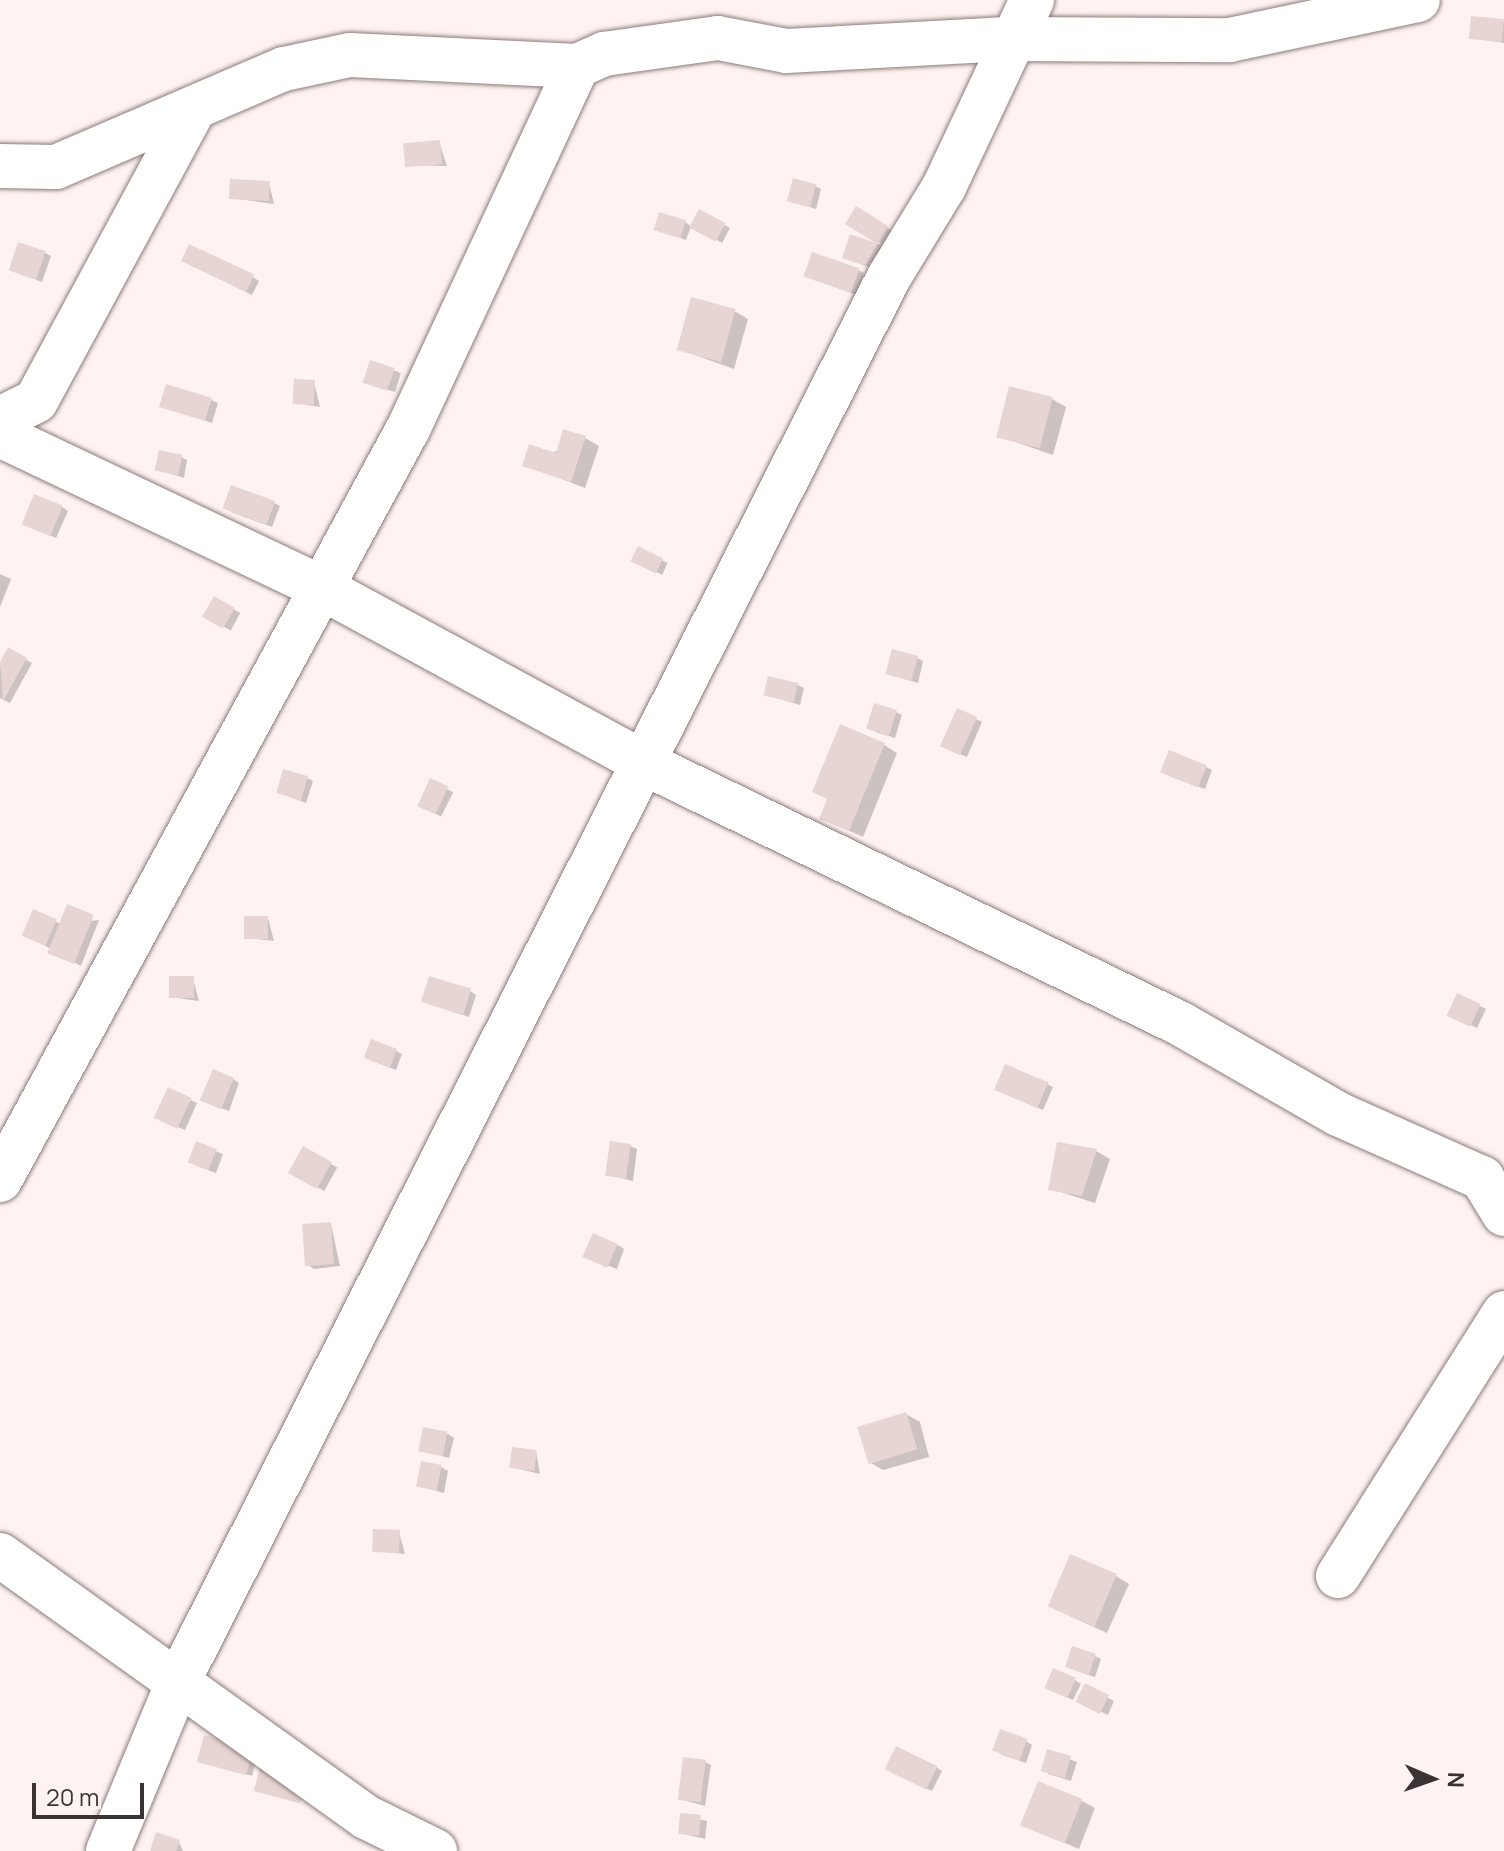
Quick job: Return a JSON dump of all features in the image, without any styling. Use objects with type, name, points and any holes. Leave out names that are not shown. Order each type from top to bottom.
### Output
[{"type":"street","points":[[108,1851],[179,1680],[889,277],[944,187],[1008,39],[1032,0]]},
{"type":"street","points":[[0,166],[56,167],[193,111],[284,69],[350,55],[577,66],[604,54],[718,38],[786,51],[1008,39],[1230,40],[1418,0]]},
{"type":"street","points":[[0,1180],[409,427],[577,66]]},
{"type":"street","points":[[0,419],[36,401],[193,111]]},
{"type":"street","points":[[0,435],[322,588],[644,763],[1181,1024],[1338,1114],[1482,1178],[1504,1214]]},
{"type":"street","points":[[1338,1576],[1504,1313]]},
{"type":"street","points":[[0,1555],[179,1680],[366,1817],[435,1851]]},
{"type":"building","points":[[1471,16],[1504,19],[1502,42],[1469,39]]},
{"type":"building","points":[[440,140],[442,164],[405,167],[403,143]]},
{"type":"building","points":[[793,178],[816,184],[810,207],[787,201]]},
{"type":"building","points":[[230,179],[270,181],[269,201],[229,199]]},
{"type":"building","points":[[856,206],[888,226],[865,266],[842,258],[850,234],[874,242],[845,224]]},
{"type":"building","points":[[699,209],[725,223],[716,242],[689,228]]},
{"type":"building","points":[[659,212],[686,220],[680,238],[653,230]]},
{"type":"building","points":[[18,242],[46,251],[36,279],[9,271]]},
{"type":"building","points":[[189,244],[254,274],[246,292],[181,261]]},
{"type":"building","points":[[812,252],[859,268],[851,293],[804,277]]},
{"type":"building","points":[[691,297],[735,309],[721,362],[677,350]]},
{"type":"building","points":[[370,360],[395,368],[387,391],[363,383]]},
{"type":"building","points":[[294,379],[315,380],[314,405],[293,404]]},
{"type":"building","points":[[166,384],[212,398],[205,421],[159,407]]},
{"type":"building","points":[[1009,386],[1053,397],[1040,448],[996,437]]},
{"type":"building","points":[[563,429],[586,436],[571,482],[522,466],[529,444],[556,453]]},
{"type":"building","points":[[159,450],[182,455],[178,476],[155,471]]},
{"type":"building","points":[[231,485],[275,501],[267,525],[222,508]]},
{"type":"building","points":[[34,494],[63,506],[50,536],[22,525]]},
{"type":"building","points":[[638,546],[663,558],[656,574],[631,561]]},
{"type":"building","points":[[214,596],[235,608],[223,629],[202,617]]},
{"type":"building","points":[[8,647],[27,658],[3,701],[0,662]]},
{"type":"building","points":[[892,649],[918,656],[911,681],[885,674]]},
{"type":"building","points":[[768,676],[798,683],[794,702],[764,695]]},
{"type":"building","points":[[874,703],[897,710],[889,736],[866,729]]},
{"type":"building","points":[[957,708],[977,717],[960,755],[940,746]]},
{"type":"building","points":[[840,724],[885,743],[849,831],[819,819],[827,799],[812,792]]},
{"type":"building","points":[[1169,750],[1207,765],[1198,788],[1160,772]]},
{"type":"building","points":[[283,769],[308,776],[301,800],[276,793]]},
{"type":"building","points":[[430,778],[448,786],[436,814],[417,806]]},
{"type":"building","points":[[67,904],[94,915],[74,964],[47,953]]},
{"type":"building","points":[[33,909],[57,919],[46,946],[22,936]]},
{"type":"building","points":[[244,916],[268,916],[268,939],[244,939]]},
{"type":"building","points":[[169,976],[194,976],[194,998],[169,998]]},
{"type":"building","points":[[429,976],[471,989],[463,1015],[421,1002]]},
{"type":"building","points":[[1457,993],[1481,1004],[1470,1027],[1446,1016]]},
{"type":"building","points":[[371,1039],[397,1049],[390,1068],[364,1058]]},
{"type":"building","points":[[1005,1064],[1048,1082],[1037,1108],[994,1090]]},
{"type":"building","points":[[213,1069],[234,1078],[221,1109],[200,1100]]},
{"type":"building","points":[[168,1087],[192,1098],[177,1129],[154,1118]]},
{"type":"building","points":[[196,1141],[217,1149],[208,1170],[188,1162]]},
{"type":"building","points":[[610,1141],[631,1144],[626,1179],[605,1176]]},
{"type":"building","points":[[1057,1142],[1097,1149],[1082,1196],[1048,1190]]},
{"type":"building","points":[[303,1146],[332,1162],[317,1189],[288,1173]]},
{"type":"building","points":[[331,1222],[334,1264],[305,1266],[302,1224]]},
{"type":"building","points":[[593,1233],[618,1244],[607,1268],[582,1257]]},
{"type":"building","points":[[906,1412],[917,1449],[869,1464],[857,1427]]},
{"type":"building","points":[[423,1427],[448,1432],[443,1456],[418,1452]]},
{"type":"building","points":[[512,1447],[537,1450],[534,1471],[509,1468]]},
{"type":"building","points":[[421,1461],[442,1465],[437,1491],[416,1487]]},
{"type":"building","points":[[373,1529],[400,1530],[399,1553],[372,1552]]},
{"type":"building","points":[[1070,1554],[1117,1574],[1095,1626],[1048,1606]]},
{"type":"building","points":[[1072,1646],[1096,1654],[1089,1675],[1065,1667]]},
{"type":"building","points":[[1053,1668],[1076,1678],[1067,1698],[1044,1688]]},
{"type":"building","points":[[1085,1683],[1109,1695],[1100,1714],[1075,1702]]},
{"type":"building","points":[[1000,1729],[1027,1739],[1019,1761],[992,1751]]},
{"type":"building","points":[[204,1735],[253,1748],[246,1775],[197,1762]]},
{"type":"building","points":[[896,1746],[937,1766],[926,1790],[885,1769]]},
{"type":"building","points":[[1047,1749],[1071,1756],[1065,1778],[1041,1771]]},
{"type":"building","points":[[683,1757],[706,1760],[701,1802],[678,1800]]},
{"type":"building","points":[[261,1764],[307,1776],[300,1803],[254,1791]]},
{"type":"building","points":[[1038,1781],[1083,1799],[1065,1843],[1020,1826]]},
{"type":"building","points":[[680,1813],[701,1815],[699,1836],[678,1834]]},
{"type":"building","points":[[156,1832],[180,1840],[176,1851],[150,1851]]}]
